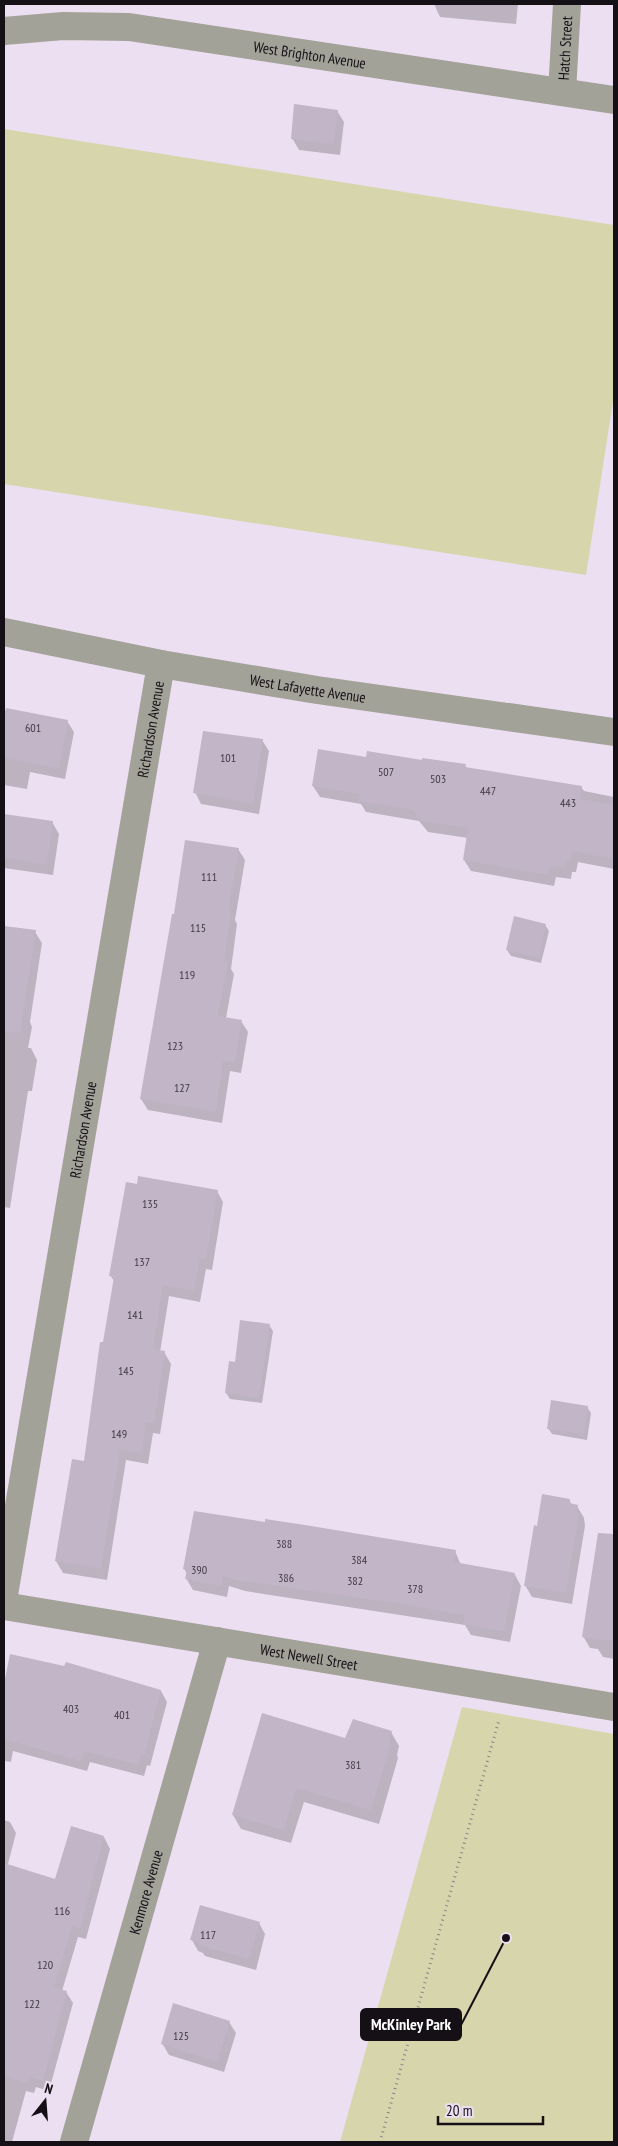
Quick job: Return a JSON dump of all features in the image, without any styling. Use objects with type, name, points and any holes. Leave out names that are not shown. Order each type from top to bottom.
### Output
[{"type":"street","name":"Hatch Street","points":[[562,92],[566,4]]},
{"type":"street","name":"West Brighton Avenue","points":[[4,31],[63,26],[129,27],[614,100]]},
{"type":"street","name":"West Lafayette Avenue","points":[[4,632],[161,664],[317,690],[614,732]]},
{"type":"street","name":"Richardson Avenue","points":[[4,1595],[161,664]]},
{"type":"street","name":"West Newell Street","points":[[4,1606],[614,1708]]},
{"type":"street","name":"Kenmore Avenue","points":[[74,2142],[217,1641]]},
{"type":"path","points":[[380,2142],[507,1690]]},
{"type":"shaded area","points":[[4,129],[614,225],[614,395],[586,575],[4,484]]},
{"type":"shaded area","points":[[462,1707],[614,1734],[614,2142],[340,2142]]},
{"type":"building","points":[[294,104],[338,110],[334,144],[291,139]]},
{"type":"building","points":[[6,708],[68,720],[59,768],[4,758]]},
{"type":"building","points":[[203,731],[263,739],[253,804],[193,793]]},
{"type":"building","points":[[318,749],[366,757],[367,751],[422,760],[422,758],[466,764],[465,767],[582,786],[580,799],[614,805],[614,859],[572,851],[570,861],[566,861],[565,868],[550,866],[548,875],[463,860],[468,828],[420,821],[420,819],[416,818],[417,813],[414,813],[414,810],[358,801],[360,794],[312,786]]},
{"type":"building","points":[[4,814],[53,821],[47,865],[4,858]]},
{"type":"building","points":[[185,840],[239,848],[228,911],[231,911],[224,961],[228,962],[218,1016],[242,1020],[235,1062],[223,1060],[216,1112],[140,1099],[172,914],[174,914]]},
{"type":"building","points":[[514,916],[546,924],[539,958],[506,950]]},
{"type":"building","points":[[4,926],[36,930],[20,1033],[4,1032]]},
{"type":"building","points":[[138,1176],[218,1190],[206,1259],[200,1258],[194,1291],[163,1285],[153,1349],[165,1351],[154,1423],[146,1422],[142,1453],[120,1450],[101,1569],[55,1561],[72,1459],[84,1461],[100,1342],[103,1342],[114,1277],[109,1276],[126,1182],[137,1184]]},
{"type":"building","points":[[240,1320],[270,1324],[259,1398],[225,1393],[229,1361],[235,1362]]},
{"type":"building","points":[[551,1400],[588,1406],[584,1434],[547,1429]]},
{"type":"building","points":[[542,1494],[570,1499],[569,1503],[578,1505],[577,1513],[579,1513],[566,1593],[524,1586],[534,1525],[537,1526]]},
{"type":"building","points":[[194,1511],[265,1522],[265,1519],[456,1550],[454,1562],[515,1573],[504,1631],[463,1624],[465,1615],[395,1603],[237,1580],[223,1576],[221,1586],[185,1579],[187,1570],[183,1569]]},
{"type":"building","points":[[598,1533],[614,1534],[614,1641],[582,1637]]},
{"type":"building","points":[[10,1654],[64,1666],[66,1662],[161,1690],[144,1755],[141,1754],[138,1765],[84,1751],[81,1761],[4,1739],[4,1684]]},
{"type":"building","points":[[262,1713],[345,1738],[353,1719],[392,1731],[389,1742],[391,1743],[371,1810],[296,1788],[284,1830],[232,1815]]},
{"type":"building","points":[[71,1826],[104,1836],[80,1929],[72,1926],[54,1988],[67,1991],[43,2081],[30,2077],[28,2083],[4,2076],[4,1863],[55,1879]]},
{"type":"building","points":[[200,1905],[260,1922],[249,1959],[198,1945],[198,1942],[190,1940]]},
{"type":"building","points":[[173,2003],[230,2021],[217,2062],[161,2044]]},
{"type":"place","name":"McKinley Park","points":[[506,1938]]}]
